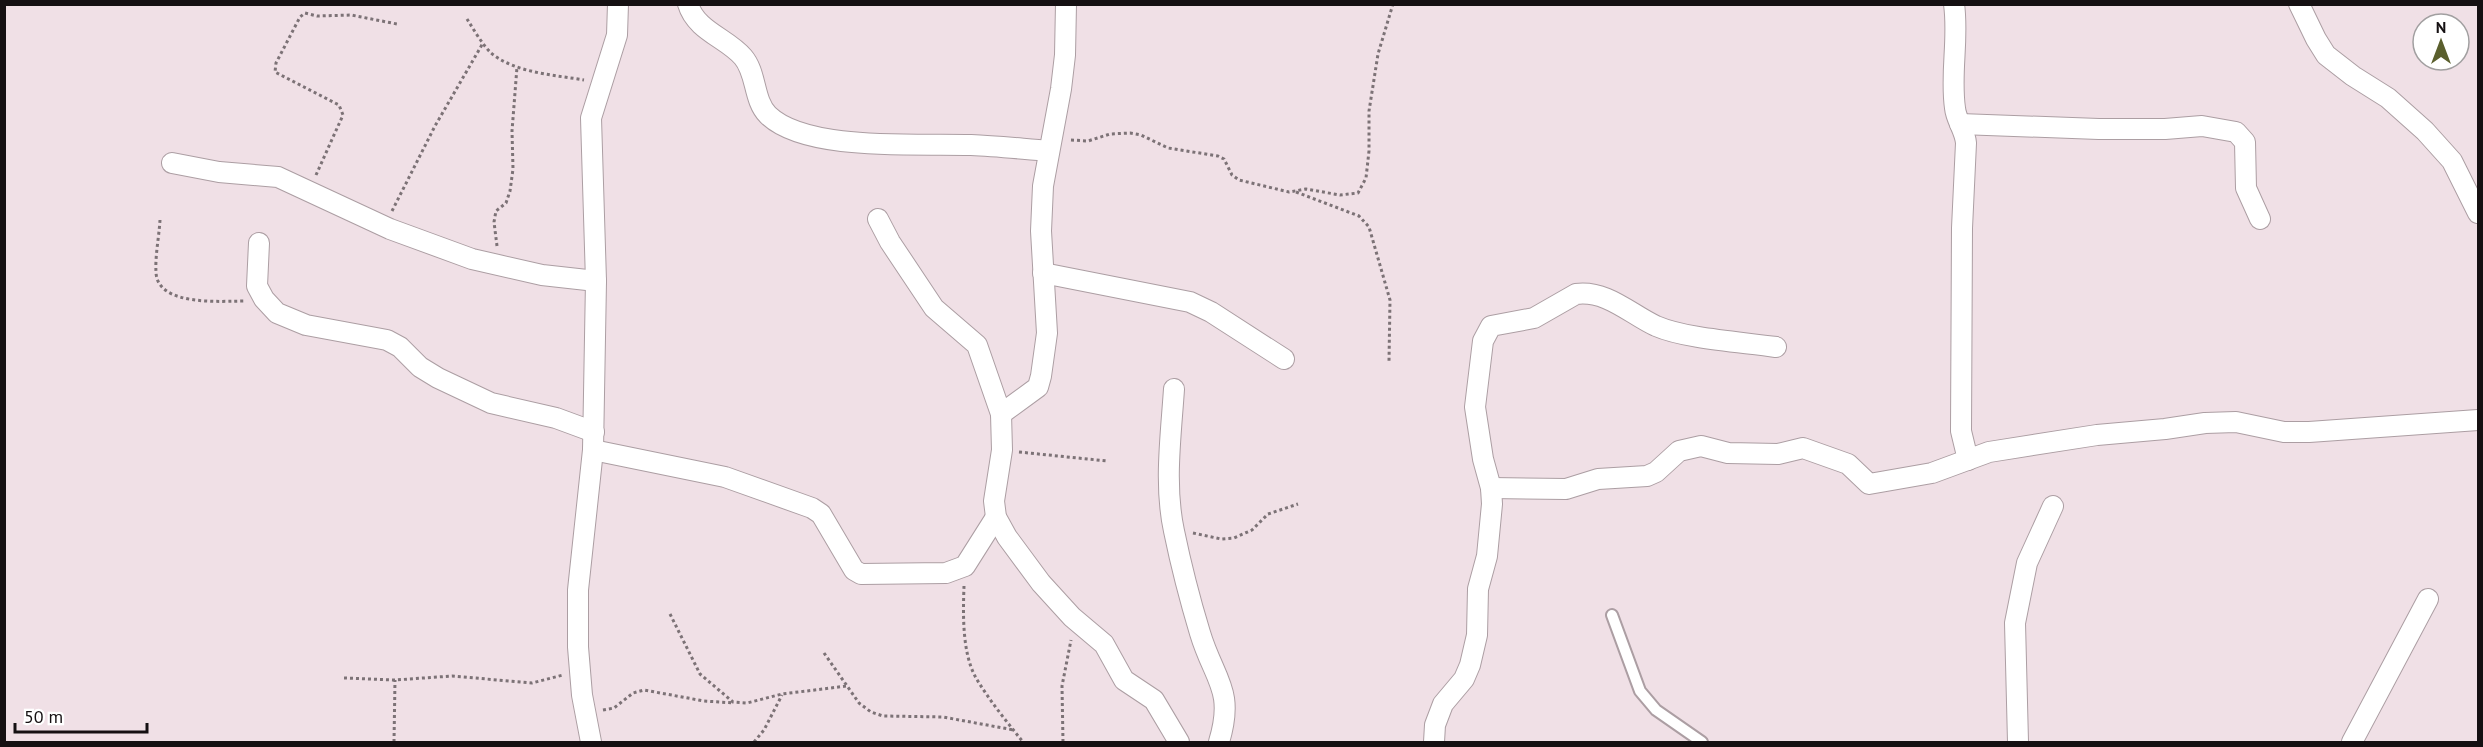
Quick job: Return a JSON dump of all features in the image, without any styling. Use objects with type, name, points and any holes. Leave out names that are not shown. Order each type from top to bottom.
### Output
[{"type":"street","points":[[591,742],[580,673],[578,590],[594,441],[596,281],[591,118],[617,35],[618,4]]},
{"type":"street","points":[[688,4],[704,27],[743,57],[766,113],[782,126],[803,135],[862,143],[1050,145]]},
{"type":"street","points":[[1001,414],[1038,387],[1040,382],[1047,333],[1043,273],[1043,186],[1065,55],[1066,4]]},
{"type":"street","points":[[1954,4],[1957,27],[1954,99],[1955,110],[1966,143],[1962,228],[1961,430],[1968,460]]},
{"type":"street","points":[[2299,4],[2326,55],[2353,76],[2388,98],[2425,131],[2452,161],[2478,213]]},
{"type":"street","points":[[1960,124],[2099,129],[2164,129],[2202,126],[2236,132],[2245,142],[2246,188],[2260,219]]},
{"type":"street","points":[[172,163],[219,172],[278,177],[394,230],[472,259],[542,275],[596,281]]},
{"type":"street","points":[[879,219],[890,242],[934,308],[977,345],[1001,414],[1002,450],[994,501],[996,517],[1007,537],[1041,583],[1072,617],[1104,644],[1124,680],[1154,700],[1179,742]]},
{"type":"street","points":[[259,243],[257,286],[277,313],[306,325],[387,339],[400,346],[420,367],[491,403],[556,418],[594,441],[725,477],[812,508],[820,514],[854,570],[861,574],[946,573],[965,566],[996,517]]},
{"type":"street","points":[[1043,273],[1190,302],[1211,312],[1284,358]]},
{"type":"street","points":[[1434,742],[1435,725],[1443,704],[1464,679],[1477,635],[1478,589],[1490,534],[1491,488],[1483,459],[1475,407],[1483,341],[1491,326],[1534,318],[1576,294],[1582,294],[1609,299],[1665,329],[1776,347]]},
{"type":"street","points":[[1174,389],[1169,485],[1173,529],[1200,636],[1219,678],[1226,705],[1226,720],[1219,742]]},
{"type":"street","points":[[1491,488],[1566,489],[1608,478],[1647,476],[1656,472],[1679,451],[1701,446],[1728,453],[1768,454],[1803,448],[1848,464],[1869,484],[1932,473],[1989,452],[2097,435],[2205,423],[2236,422],[2284,432],[2309,432],[2478,420]]},
{"type":"street","points":[[2018,742],[2015,623],[2027,563],[2053,506]]},
{"type":"street","points":[[2352,742],[2428,599]]},
{"type":"lane","points":[[1612,615],[1640,691],[1656,710],[1702,742]]},
{"type":"path","points":[[1050,145],[1088,141],[1110,134],[1141,135],[1168,148],[1218,156],[1224,159],[1234,178],[1289,192],[1306,189],[1351,195],[1361,189],[1366,178],[1369,111],[1378,54],[1393,4]]},
{"type":"path","points":[[309,190],[343,114],[339,105],[275,72],[276,63],[300,17],[305,13],[317,16],[351,15],[398,24]]},
{"type":"path","points":[[467,19],[483,43],[500,60],[517,67],[601,83]]},
{"type":"path","points":[[394,230],[391,218],[397,198],[483,43]]},
{"type":"path","points":[[499,265],[494,222],[496,211],[506,203],[510,191],[517,67]]},
{"type":"path","points":[[1294,191],[1359,216],[1370,227],[1390,300],[1389,361]]},
{"type":"path","points":[[160,220],[156,273],[166,292],[171,295],[206,301],[266,301]]},
{"type":"path","points":[[1002,450],[1107,461]]},
{"type":"path","points":[[1173,529],[1221,539],[1234,538],[1252,530],[1268,514],[1298,504]]},
{"type":"path","points":[[965,566],[963,614],[966,643],[975,676],[1023,742]]},
{"type":"path","points":[[670,614],[700,674],[735,703]]},
{"type":"path","points":[[1063,742],[1062,686],[1072,617]]},
{"type":"path","points":[[824,653],[860,703],[871,712],[884,716],[944,717],[1014,730]]},
{"type":"path","points":[[344,678],[395,680],[452,676],[532,683],[554,676],[580,673]]},
{"type":"path","points":[[394,742],[395,680]]},
{"type":"path","points":[[586,718],[598,710],[614,708],[633,693],[644,690],[704,701],[747,703],[782,694],[848,686]]},
{"type":"path","points":[[754,742],[764,730],[782,694]]}]
